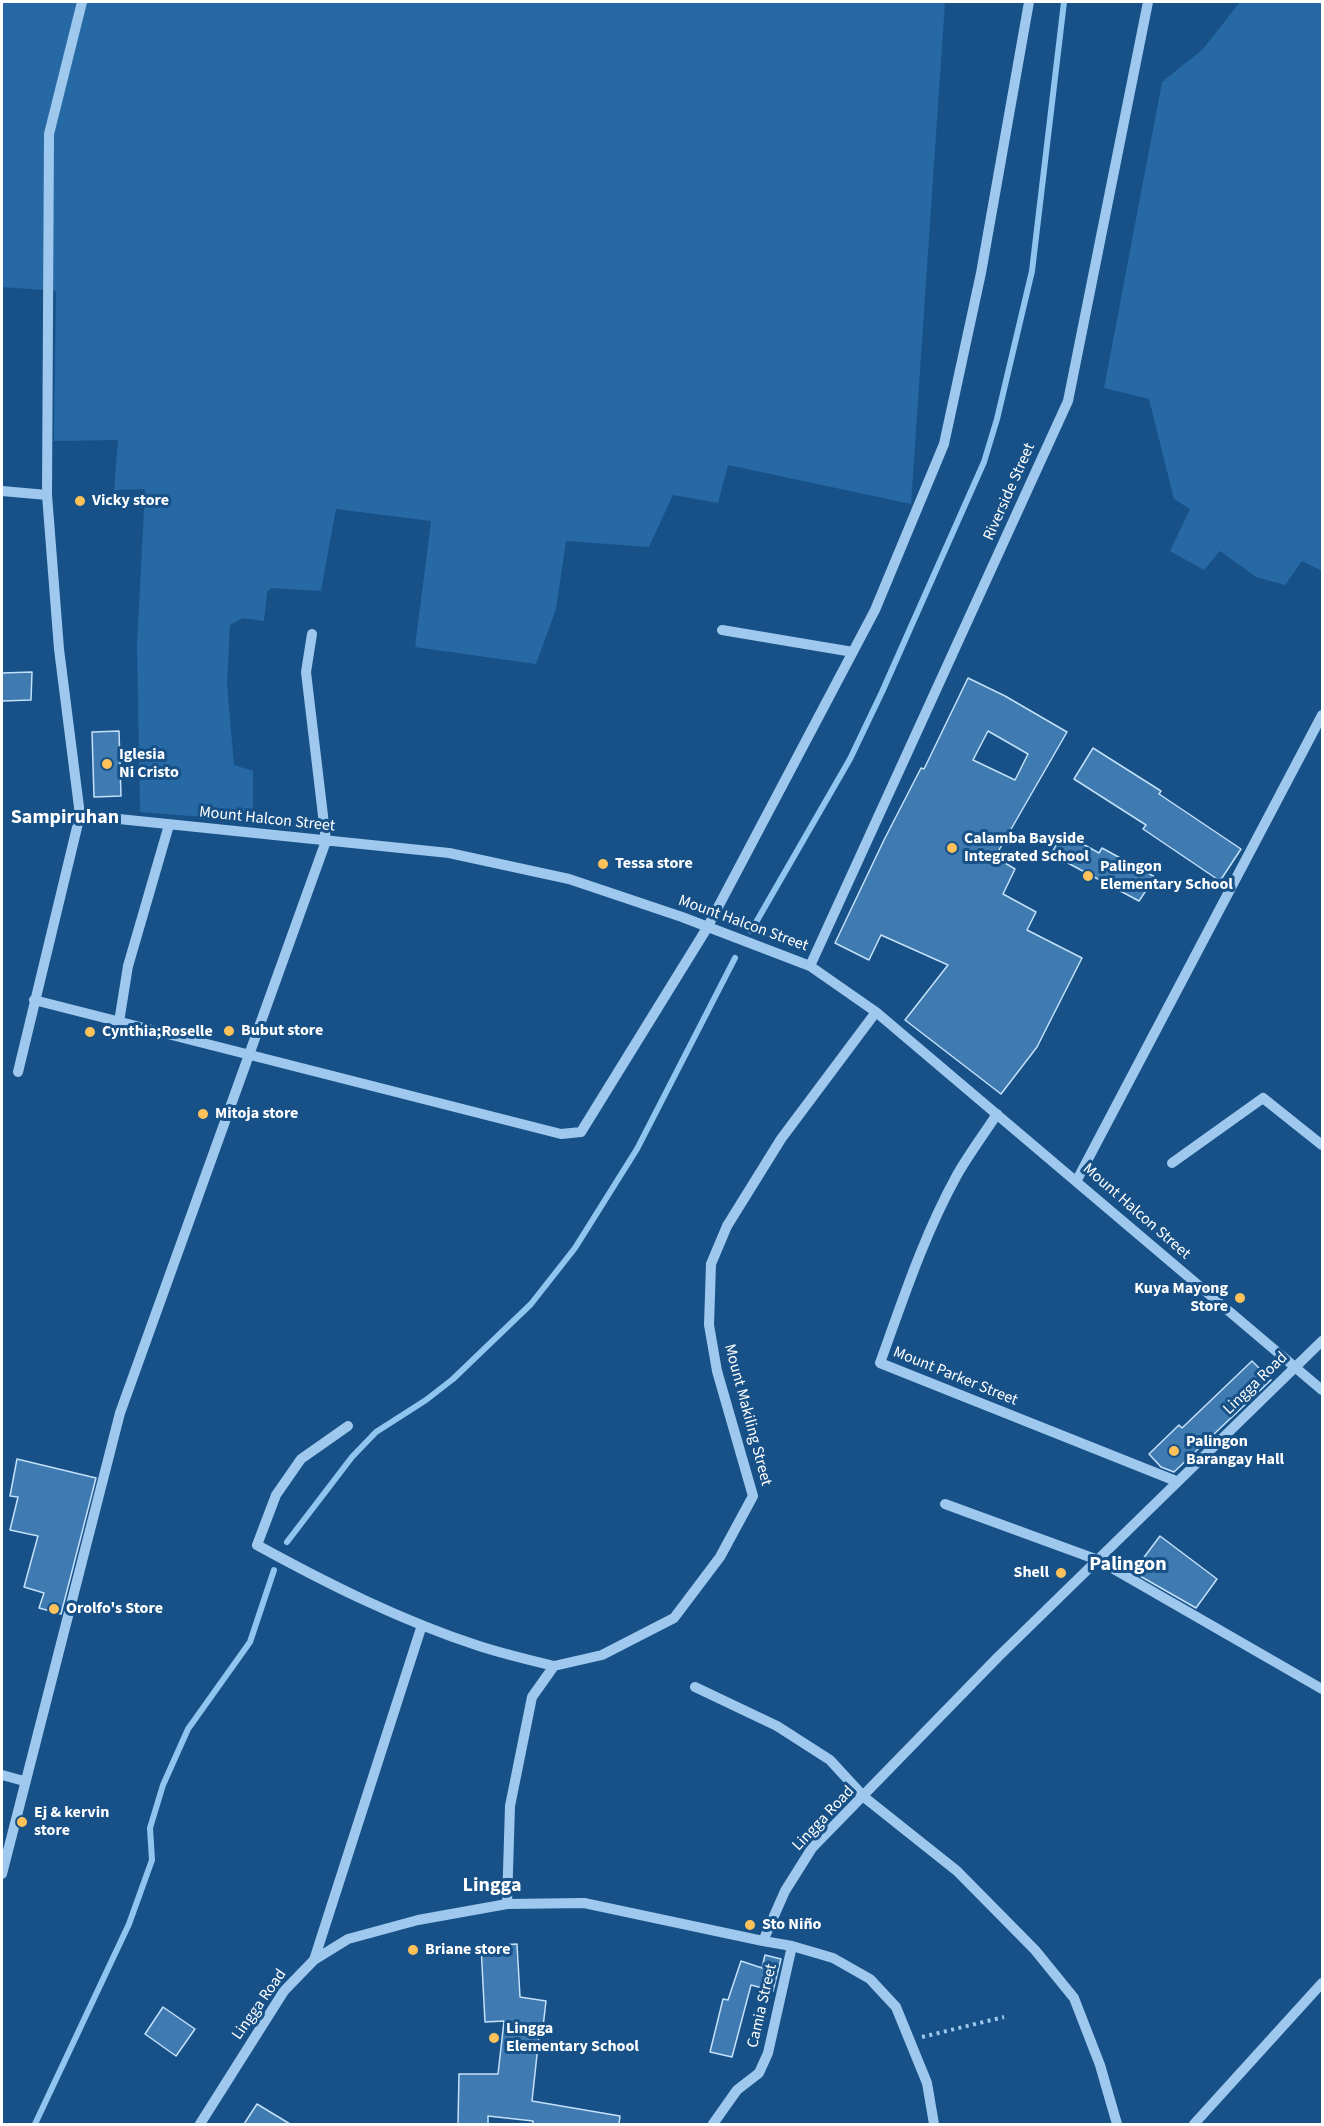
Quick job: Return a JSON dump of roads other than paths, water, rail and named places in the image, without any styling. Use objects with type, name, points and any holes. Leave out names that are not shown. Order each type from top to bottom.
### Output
[{"type":"street","points":[[18,1072],[80,815],[59,649],[47,495],[49,134],[82,2]]},
{"type":"street","points":[[34,1000],[561,1134],[581,1132],[707,928],[853,652],[875,610],[944,444],[981,273],[1029,2]]},
{"type":"street","name":"Riverside Street","points":[[810,966],[1068,401],[1148,2]]},
{"type":"street","points":[[2,491],[47,495]]},
{"type":"street","points":[[722,630],[853,652]]},
{"type":"street","points":[[2,1874],[120,1413],[251,1055],[326,841],[306,672],[312,634]]},
{"type":"street","points":[[1077,1180],[1323,715]]},
{"type":"street","name":"Mount Halcon Street","points":[[80,815],[449,853],[569,879],[810,966],[876,1012],[1323,1390]]},
{"type":"street","points":[[119,1022],[128,966],[169,825]]},
{"type":"street","name":"Mount Makiling Street","points":[[554,1666],[602,1655],[674,1618],[720,1557],[753,1496],[717,1371],[709,1325],[711,1264],[727,1226],[781,1139],[876,1012]]},
{"type":"street","points":[[1172,1163],[1263,1098],[1323,1145]]},
{"type":"street","name":"Mount Parker Street","points":[[997,1114],[957,1174],[933,1223],[911,1276],[880,1363],[1176,1481]]},
{"type":"street","name":"Lingga Road","points":[[200,2124],[284,1991],[314,1960],[348,1939],[418,1920],[507,1904],[584,1903],[763,1941],[784,1891],[812,1848],[998,1657],[1176,1481],[1323,1341]]},
{"type":"street","points":[[348,1426],[301,1459],[276,1495],[257,1545],[314,1576],[422,1625],[479,1646],[554,1666],[532,1697],[510,1806],[507,1904]]},
{"type":"street","points":[[945,1504],[1098,1560],[1323,1689]]},
{"type":"street","points":[[314,1960],[422,1625]]},
{"type":"street","points":[[695,1687],[791,1735],[830,1760],[864,1797],[957,1872],[1035,1950],[1074,1998],[1100,2065],[1117,2124]]},
{"type":"street","points":[[2,1775],[24,1781]]},
{"type":"street","points":[[763,1941],[792,1946],[833,1958],[870,1979],[896,2007],[927,2083],[934,2124]]},
{"type":"street","name":"Camia Street","points":[[713,2124],[737,2090],[759,2073],[768,2053],[792,1946]]},
{"type":"street","points":[[1194,2124],[1323,1983]]},
{"type":"waterway","points":[[751,931],[850,759],[984,462],[997,419],[1032,271],[1064,2]]},
{"type":"waterway","points":[[287,1542],[352,1457],[376,1432],[426,1400],[453,1379],[531,1304],[575,1248],[637,1149],[735,958]]},
{"type":"waterway","points":[[35,2124],[129,1924],[152,1860],[150,1828],[163,1785],[188,1729],[250,1642],[274,1570]]},
{"type":"place","name":"Vicky store","points":[[80,501]]},
{"type":"place","name":"Iglesia Ni Cristo","points":[[107,764]]},
{"type":"place","name":"Calamba Bayside Integrated School","points":[[952,848]]},
{"type":"place","name":"Tessa store","points":[[603,864]]},
{"type":"place","name":"Palingon Elementary School","points":[[1088,876]]},
{"type":"place","name":"Bubut store","points":[[229,1031]]},
{"type":"place","name":"Cynthia;Roselle","points":[[90,1032]]},
{"type":"place","name":"Mitoja store","points":[[203,1114]]},
{"type":"place","name":"Kuya Mayong Store","points":[[1240,1298]]},
{"type":"place","name":"Palingon Barangay Hall","points":[[1174,1451]]},
{"type":"place","name":"Shell","points":[[1061,1573]]},
{"type":"place","name":"Orolfo's Store","points":[[54,1609]]},
{"type":"place","name":"Ej & kervin store","points":[[22,1822]]},
{"type":"place","name":"Sto Niño","points":[[750,1925]]},
{"type":"place","name":"Briane store","points":[[413,1950]]},
{"type":"place","name":"Lingga Elementary School","points":[[494,2038]]},
{"type":"district","name":"Sampiruhan","points":[[65,819]]},
{"type":"district","name":"Palingon","points":[[1128,1566]]},
{"type":"district","name":"Lingga","points":[[492,1887]]}]
